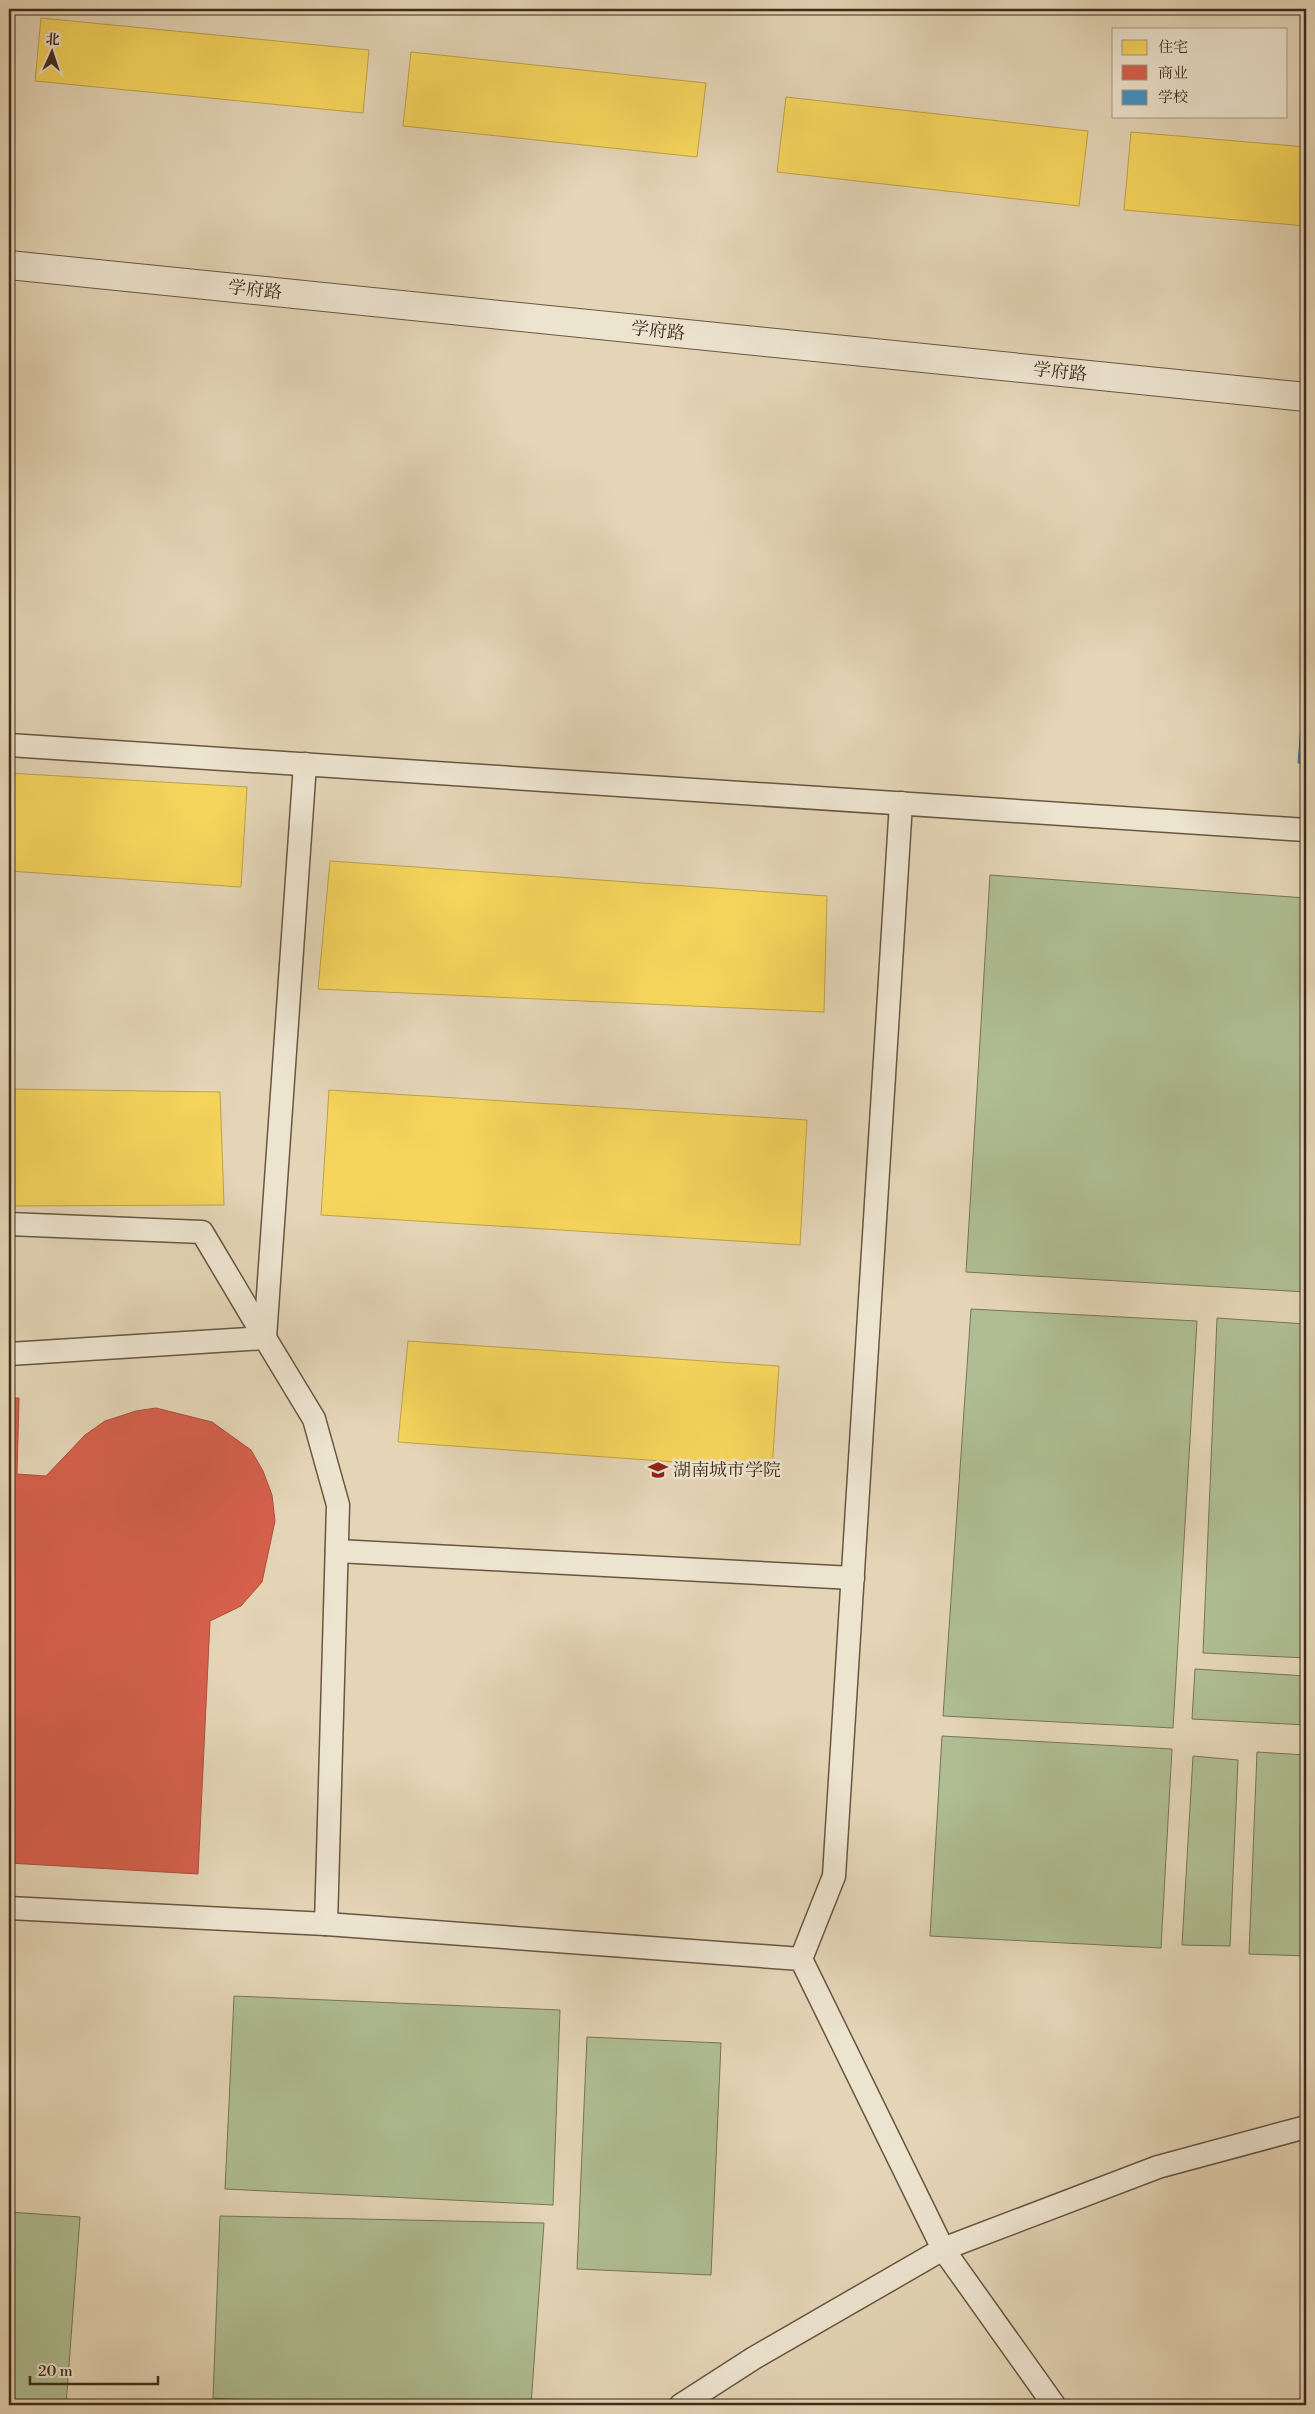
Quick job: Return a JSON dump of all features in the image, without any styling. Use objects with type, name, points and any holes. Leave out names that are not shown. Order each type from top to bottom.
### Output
[{"type":"street","name":"学府路","points":[[9,266],[1306,397]]},
{"type":"lane","points":[[9,744],[1306,830]]},
{"type":"lane","points":[[264,1338],[305,764]]},
{"type":"lane","points":[[901,803],[834,1876],[802,1959],[943,2249],[1054,2405]]},
{"type":"lane","points":[[9,1224],[202,1232],[314,1419],[338,1505],[326,1924]]},
{"type":"lane","points":[[9,1354],[264,1338]]},
{"type":"lane","points":[[337,1551],[852,1578]]},
{"type":"lane","points":[[9,1908],[326,1924],[802,1959]]},
{"type":"lane","points":[[681,2405],[754,2358],[943,2249],[1158,2167],[1306,2127]]},
{"type":"green space","points":[[990,875],[1306,898],[1306,1292],[966,1272]]},
{"type":"green space","points":[[971,1309],[1197,1321],[1173,1728],[943,1716]]},
{"type":"green space","points":[[1217,1318],[1306,1324],[1306,1658],[1203,1653]]},
{"type":"green space","points":[[1195,1669],[1306,1676],[1306,1725],[1192,1719]]},
{"type":"green space","points":[[942,1736],[1172,1749],[1161,1948],[930,1936]]},
{"type":"green space","points":[[1257,1752],[1306,1755],[1306,1956],[1249,1954]]},
{"type":"green space","points":[[1193,1756],[1238,1760],[1230,1946],[1182,1945]]},
{"type":"green space","points":[[234,1996],[560,2010],[553,2205],[225,2189]]},
{"type":"green space","points":[[587,2037],[721,2043],[711,2275],[577,2269]]},
{"type":"green space","points":[[9,2212],[80,2217],[66,2405],[9,2405]]},
{"type":"green space","points":[[220,2216],[544,2223],[531,2405],[347,2405],[213,2398]]},
{"type":"building: 住宅","points":[[41,18],[369,50],[363,113],[35,81]]},
{"type":"building: 住宅","points":[[411,52],[706,83],[697,157],[403,126]]},
{"type":"building: 住宅","points":[[786,97],[1088,131],[1079,206],[777,172]]},
{"type":"building: 住宅","points":[[1131,132],[1306,147],[1306,226],[1124,210]]},
{"type":"building: 住宅","points":[[9,773],[247,787],[241,887],[9,871]]},
{"type":"building: 住宅","points":[[330,861],[827,896],[824,1012],[318,989]]},
{"type":"building: 住宅","points":[[9,1089],[220,1092],[224,1205],[9,1206]]},
{"type":"building: 住宅","points":[[329,1090],[807,1120],[800,1245],[321,1215]]},
{"type":"building: 住宅","points":[[408,1341],[779,1366],[772,1469],[398,1442]]},
{"type":"building: 商业","points":[[9,1398],[19,1398],[17,1474],[46,1476],[85,1435],[105,1421],[136,1411],[156,1408],[212,1422],[251,1450],[263,1471],[272,1495],[275,1521],[262,1582],[241,1606],[210,1621],[198,1874],[9,1863]]},
{"type":"building: 学校","points":[[1306,663],[1306,764],[1298,763]]},
{"type":"place","name":"湖南城市学院","points":[[658,1470]]}]
